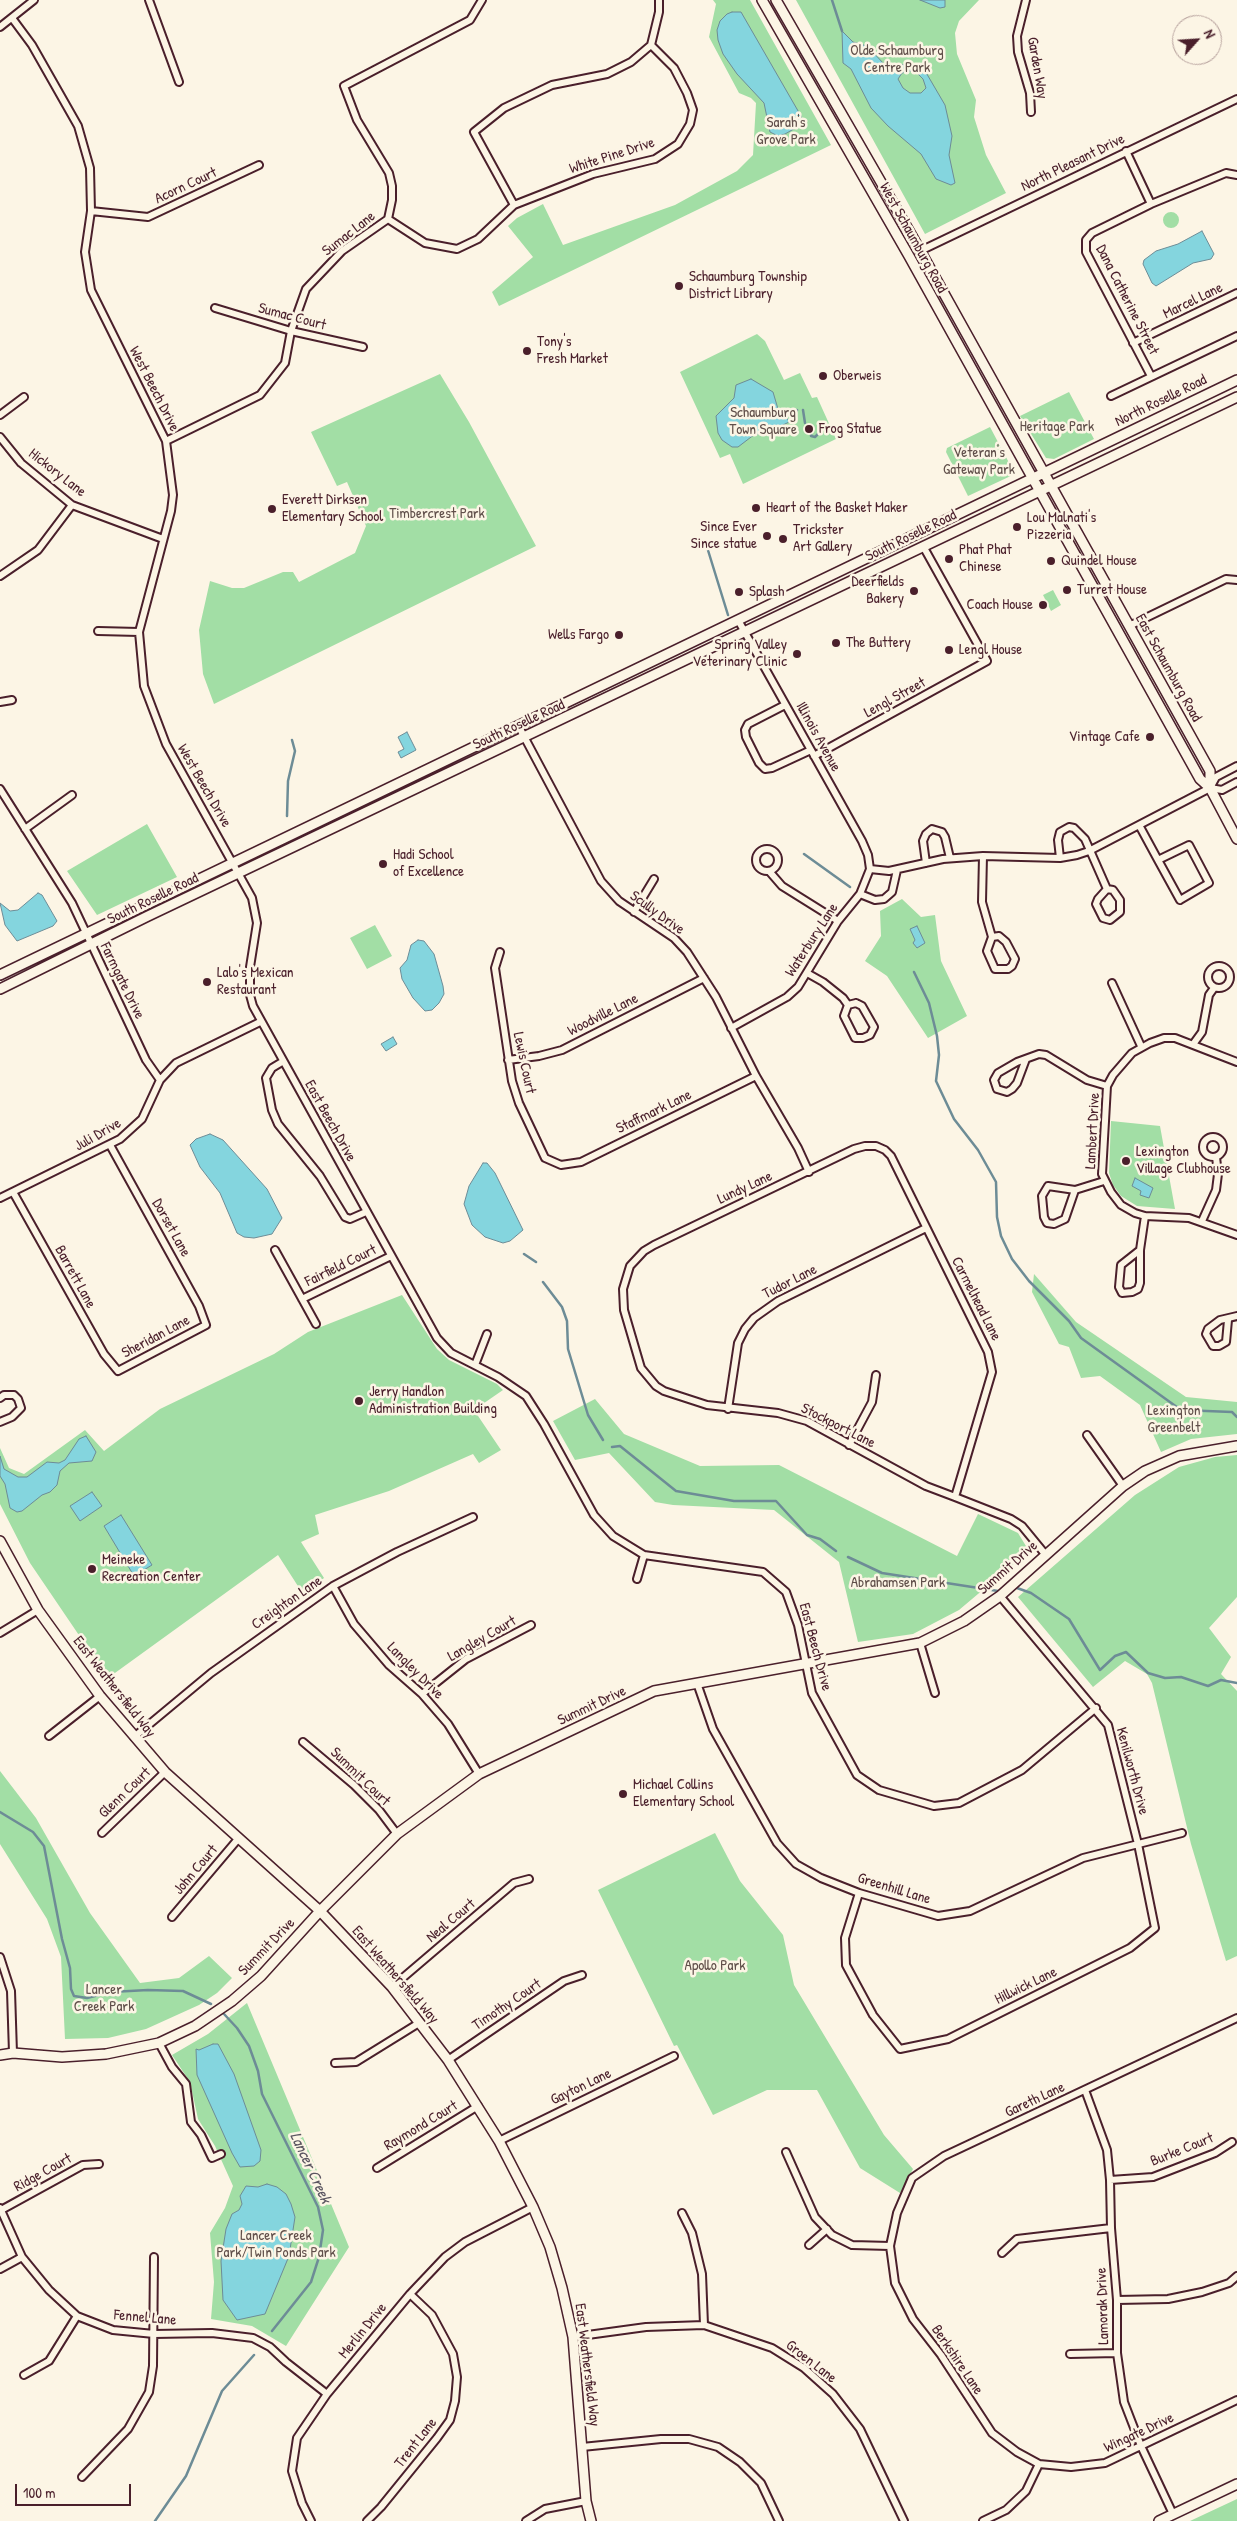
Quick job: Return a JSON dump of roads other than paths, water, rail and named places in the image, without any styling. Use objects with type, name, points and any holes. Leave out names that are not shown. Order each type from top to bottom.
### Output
[{"type":"main road","name":"West Schaumburg Road","points":[[762,0],[909,256],[1038,490]]},
{"type":"main road","name":"West Schaumburg Road","points":[[776,0],[920,251],[1050,485]]},
{"type":"main road","name":"North Roselle Road","points":[[1043,473],[1237,380]]},
{"type":"main road","name":"North Roselle Road","points":[[1050,485],[1237,397]]},
{"type":"main road","name":"South Roselle Road","points":[[0,975],[232,862],[519,727],[1043,473]]},
{"type":"main road","name":"South Roselle Road","points":[[0,989],[90,944],[525,738],[1050,485]]},
{"type":"main road","name":"East Schaumburg Road","points":[[1050,485],[1210,771],[1210,788]]},
{"type":"main road","name":"East Schaumburg Road","points":[[1038,490],[1200,779],[1210,788],[1237,839]]},
{"type":"main road","name":"Summit Drive","points":[[0,2054],[13,2053],[62,2057],[106,2054],[159,2043],[194,2026],[232,2001],[261,1976],[320,1911],[397,1834],[479,1774],[654,1691],[920,1643],[964,1621],[1000,1596],[1123,1486],[1145,1471],[1179,1456],[1237,1446]]},
{"type":"main road","name":"East Weathersfield Way","points":[[0,1541],[38,1610],[100,1696],[134,1737],[165,1772],[320,1911],[392,1987],[448,2060],[478,2106],[499,2141],[533,2207],[550,2248],[562,2288],[573,2337],[586,2500],[591,2521]]},
{"type":"main road","points":[[1159,2521],[1237,2484]]},
{"type":"street","points":[[0,27],[34,0]]},
{"type":"street","points":[[149,0],[179,82]]},
{"type":"street","name":"Sumac Lane","points":[[166,441],[260,395],[285,363],[290,331],[306,289],[342,251],[388,219],[392,200],[392,186],[388,173],[357,120],[344,86],[470,20],[482,0]]},
{"type":"street","points":[[514,205],[474,132],[504,108],[552,85],[607,74],[631,62],[651,45],[659,12],[658,0]]},
{"type":"street","name":"Garden Way","points":[[1026,0],[1017,36],[1018,52],[1030,93],[1030,112]]},
{"type":"street","name":"West Beech Drive","points":[[12,18],[32,45],[78,126],[90,168],[91,211],[85,252],[91,290],[166,441],[173,495],[139,632],[144,686],[166,744],[232,862]]},
{"type":"street","name":"White Pine Drive","points":[[388,219],[425,243],[457,249],[478,239],[514,205],[593,174],[655,159],[678,144],[690,124],[693,110],[687,93],[674,68],[651,45]]},
{"type":"street","name":"North Pleasant Drive","points":[[920,251],[1126,150],[1237,99]]},
{"type":"street","points":[[1126,150],[1152,204],[1226,173],[1237,175]]},
{"type":"street","name":"Acorn Court","points":[[91,211],[148,217],[259,165]]},
{"type":"street","name":"Dana Catherine Street","points":[[1151,376],[1086,252],[1085,242],[1089,235],[1152,204]]},
{"type":"street","name":"Marcel Lane","points":[[1133,343],[1237,294]]},
{"type":"street","name":"Sumac Court","points":[[216,308],[290,331],[363,347]]},
{"type":"street","points":[[1110,396],[1237,336]]},
{"type":"street","points":[[0,415],[24,397]]},
{"type":"street","name":"Hickory Lane","points":[[0,437],[21,463],[72,505],[163,539]]},
{"type":"street","points":[[0,576],[38,550],[72,505]]},
{"type":"street","name":"Lengl Street","points":[[814,756],[987,661],[923,546]]},
{"type":"street","points":[[1129,626],[1226,580],[1237,580]]},
{"type":"street","name":"Illinois Avenue","points":[[738,620],[862,841],[868,855],[870,869]]},
{"type":"street","points":[[98,631],[139,632]]},
{"type":"street","points":[[0,702],[12,700]]},
{"type":"street","points":[[785,705],[748,724],[745,730],[746,737],[759,763],[765,769],[772,768],[811,750]]},
{"type":"street","name":"Scully Drive","points":[[519,727],[601,881],[619,901],[674,938],[687,952],[704,978],[756,1076],[794,1139],[809,1172]]},
{"type":"street","points":[[870,869],[897,870],[950,858],[983,856],[1060,858],[1090,851],[1210,788],[1216,777],[1237,766]]},
{"type":"street","points":[[1210,788],[1222,790],[1237,782]]},
{"type":"street","name":"Farmgate Drive","points":[[0,789],[72,904],[84,933],[146,1060],[160,1080]]},
{"type":"street","points":[[26,829],[72,796]]},
{"type":"street","points":[[1139,825],[1158,860],[1180,900],[1209,883],[1189,845],[1158,860]]},
{"type":"street","points":[[1060,858],[1060,832],[1069,827],[1079,832],[1107,888],[1115,893],[1122,906],[1117,916],[1110,920],[1103,918],[1096,904],[1107,888]]},
{"type":"street","points":[[926,863],[923,841],[926,834],[932,829],[942,832],[950,858]]},
{"type":"street","points":[[983,856],[982,902],[992,936],[987,951],[995,969],[1008,969],[1012,966],[1015,959],[1006,942],[999,936],[992,936]]},
{"type":"street","name":"East Beech Drive","points":[[232,862],[252,898],[257,923],[250,967],[250,995],[260,1022],[437,1338],[451,1353],[498,1377],[526,1396],[544,1424],[594,1515],[613,1536],[644,1555],[764,1572],[786,1592],[798,1625],[812,1693],[857,1775],[879,1790],[934,1806],[959,1803],[1022,1770],[1096,1708]]},
{"type":"street","name":"Waterbury Lane","points":[[731,1028],[787,997],[808,973],[838,921],[860,894],[870,869]]},
{"type":"street","points":[[860,894],[876,900],[884,899],[892,892],[897,870]]},
{"type":"street","points":[[769,871],[782,886],[838,921]]},
{"type":"street","points":[[634,912],[654,880]]},
{"type":"street","name":"Lewis Court","points":[[500,952],[495,968],[512,1081],[519,1103],[545,1158],[562,1164]]},
{"type":"street","points":[[808,973],[843,998],[848,1005]]},
{"type":"street","name":"Woodville Lane","points":[[508,1060],[539,1056],[562,1050],[704,978]]},
{"type":"street","points":[[1112,983],[1141,1046]]},
{"type":"street","points":[[1194,1043],[1202,1032],[1209,995],[1214,988]]},
{"type":"street","points":[[856,1003],[862,1006],[874,1027],[870,1035],[855,1038],[844,1016],[848,1005],[856,1003]]},
{"type":"street","name":"Juli Drive","points":[[0,1198],[110,1146],[133,1129],[142,1119],[160,1080],[176,1063],[260,1022]]},
{"type":"street","name":"Lambert Drive","points":[[1237,1062],[1194,1043],[1175,1038],[1164,1038],[1141,1046],[1122,1063],[1107,1086],[1103,1143],[1104,1181],[1121,1205],[1134,1213],[1146,1216],[1189,1218],[1202,1221],[1237,1235]]},
{"type":"street","points":[[1026,1059],[1017,1083],[1012,1089],[1007,1092],[997,1089],[994,1080],[998,1073],[1026,1059],[1039,1054],[1046,1055],[1087,1080],[1107,1086]]},
{"type":"street","points":[[282,1062],[272,1068],[266,1078],[272,1110],[278,1124],[320,1176],[345,1217],[350,1219],[366,1212]]},
{"type":"street","name":"Staffmark Lane","points":[[562,1164],[581,1162],[756,1076]]},
{"type":"street","name":"Dorset Lane","points":[[110,1146],[200,1306],[206,1325]]},
{"type":"street","name":"Lundy Lane","points":[[626,1274],[636,1259],[654,1245],[865,1146],[876,1146],[886,1150]]},
{"type":"street","name":"Carmelhead Lane","points":[[886,1150],[891,1156],[988,1352],[992,1372],[955,1497]]},
{"type":"street","points":[[1202,1221],[1216,1190],[1218,1174],[1216,1157]]},
{"type":"street","points":[[1075,1190],[1065,1219],[1054,1224],[1047,1223],[1044,1217],[1042,1196],[1045,1188],[1052,1186],[1075,1190],[1104,1181]]},
{"type":"street","name":"Barrett Lane","points":[[13,1192],[104,1354],[118,1371]]},
{"type":"street","points":[[1140,1250],[1121,1265],[1119,1287],[1122,1293],[1127,1294],[1138,1289],[1140,1283],[1140,1250],[1146,1216]]},
{"type":"street","name":"Tudor Lane","points":[[728,1408],[738,1343],[745,1329],[754,1318],[778,1301],[926,1228]]},
{"type":"street","name":"Fairfield Court","points":[[275,1250],[316,1324]]},
{"type":"street","name":"Fairfield Court","points":[[302,1299],[391,1256]]},
{"type":"street","name":"Stockport Lane","points":[[626,1274],[622,1298],[636,1357],[648,1378],[664,1391],[707,1405],[796,1417],[822,1428],[849,1445],[926,1486],[1011,1519],[1022,1526],[1045,1554]]},
{"type":"street","points":[[1228,1320],[1226,1342],[1219,1346],[1213,1346],[1206,1334],[1208,1329],[1220,1320],[1228,1320],[1237,1316]]},
{"type":"street","name":"Sheridan Lane","points":[[118,1371],[206,1325]]},
{"type":"street","points":[[475,1365],[487,1334]]},
{"type":"street","points":[[849,1445],[872,1402],[876,1375]]},
{"type":"street","points":[[0,1398],[4,1395],[14,1396],[18,1399],[21,1408],[12,1417],[0,1422]]},
{"type":"street","points":[[1087,1435],[1123,1486]]},
{"type":"street","name":"Creighton Lane","points":[[134,1737],[211,1673],[333,1586],[397,1552],[473,1518]]},
{"type":"street","points":[[637,1579],[644,1555]]},
{"type":"street","name":"Langley Drive","points":[[333,1586],[354,1624],[389,1665],[422,1694],[448,1724],[479,1774]]},
{"type":"street","name":"Kenilworth Drive","points":[[1000,1596],[1096,1708],[1108,1725],[1138,1844],[1155,1928]]},
{"type":"street","points":[[0,1633],[38,1610]]},
{"type":"street","name":"Langley Court","points":[[422,1694],[466,1659],[531,1625]]},
{"type":"street","points":[[920,1643],[935,1692]]},
{"type":"street","name":"Greenhill Lane","points":[[697,1683],[713,1729],[777,1843],[796,1864],[821,1878],[859,1893],[938,1916],[970,1911],[1083,1858],[1182,1833]]},
{"type":"street","points":[[49,1736],[100,1696]]},
{"type":"street","name":"Summit Court","points":[[303,1742],[354,1785],[378,1810],[397,1834]]},
{"type":"street","name":"Glenn Court","points":[[102,1833],[165,1772]]},
{"type":"street","name":"John Court","points":[[172,1917],[238,1839]]},
{"type":"street","name":"Neal Court","points":[[392,1987],[514,1883],[529,1879]]},
{"type":"street","name":"Hillwick Lane","points":[[859,1893],[845,1938],[846,1965],[873,2015],[900,2049],[948,2039],[1130,1948],[1155,1928]]},
{"type":"street","points":[[0,1957],[11,1991],[13,2053]]},
{"type":"street","name":"Timothy Court","points":[[448,2060],[564,1981],[582,1975]]},
{"type":"street","name":"Gareth Lane","points":[[890,2246],[897,2214],[912,2178],[944,2156],[1237,2018]]},
{"type":"street","points":[[335,2063],[356,2062],[419,2023]]},
{"type":"street","points":[[159,2043],[172,2067],[186,2084],[191,2122],[201,2135],[212,2158],[221,2154]]},
{"type":"street","name":"Gayton Lane","points":[[499,2141],[674,2056]]},
{"type":"street","name":"Lamorak Drive","points":[[1085,2090],[1107,2150],[1117,2300],[1117,2353],[1124,2402],[1141,2446],[1173,2514]]},
{"type":"street","name":"Raymond Court","points":[[377,2168],[478,2106]]},
{"type":"street","name":"Burke Court","points":[[1110,2180],[1153,2177],[1215,2153],[1232,2142]]},
{"type":"street","points":[[786,2152],[816,2217],[832,2235],[852,2245],[890,2246]]},
{"type":"street","name":"Ridge Court","points":[[0,2209],[83,2165],[99,2164]]},
{"type":"street","name":"Merlin Drive","points":[[311,2521],[302,2504],[292,2472],[297,2438],[327,2394],[410,2294],[445,2257],[464,2242],[533,2207]]},
{"type":"street","name":"Fennel Lane","points":[[0,2209],[22,2257],[49,2290],[77,2316],[113,2330],[154,2334],[212,2333],[253,2338],[270,2347],[327,2394]]},
{"type":"street","points":[[682,2213],[692,2233],[702,2274],[704,2325]]},
{"type":"street","points":[[1002,2253],[1017,2239],[1111,2228]]},
{"type":"street","points":[[808,2244],[826,2229]]},
{"type":"street","name":"Berkshire Lane","points":[[890,2246],[895,2283],[913,2319],[941,2355],[966,2396],[992,2433],[1016,2452],[1039,2464]]},
{"type":"street","points":[[0,2268],[22,2257]]},
{"type":"street","points":[[82,2477],[128,2429],[149,2392],[153,2366],[154,2257]]},
{"type":"street","points":[[1117,2300],[1168,2299],[1202,2292],[1229,2283],[1237,2276]]},
{"type":"street","name":"Trent Lane","points":[[366,2521],[381,2507],[446,2426],[450,2420],[455,2401],[458,2377],[453,2354],[432,2315],[410,2294]]},
{"type":"street","points":[[24,2375],[49,2361],[77,2316]]},
{"type":"street","name":"Groen Lane","points":[[573,2337],[646,2327],[704,2325],[772,2348],[804,2368],[833,2394],[860,2429],[904,2521]]},
{"type":"street","points":[[1070,2354],[1117,2353]]},
{"type":"street","name":"Wingate Drive","points":[[1039,2464],[1071,2467],[1105,2463],[1237,2400]]},
{"type":"street","points":[[582,2447],[661,2439],[689,2439],[718,2447],[740,2462],[761,2483],[779,2521]]},
{"type":"street","points":[[983,2521],[1006,2510],[1026,2491],[1039,2464]]},
{"type":"street","points":[[526,2521],[545,2509],[586,2500]]},
{"type":"water","points":[[920,0],[945,0],[945,7],[940,8]]},
{"type":"water","points":[[732,12],[741,12],[801,116],[802,122],[799,126],[785,134],[778,136],[770,132],[764,103],[737,74],[723,54],[717,30],[720,21]]},
{"type":"water","points":[[842,31],[853,42],[867,46],[885,65],[921,64],[945,105],[952,136],[949,155],[955,183],[951,185],[936,179],[921,154],[888,126],[871,108],[851,69],[843,63]],"holes":[[[916,72],[923,79],[926,88],[921,93],[910,93],[903,88],[898,79],[902,73]]]},
{"type":"water","points":[[1202,231],[1214,254],[1211,259],[1193,263],[1156,286],[1152,283],[1143,264],[1144,260],[1156,251],[1178,244]]},
{"type":"water","points":[[751,379],[773,392],[778,409],[786,416],[789,422],[765,434],[755,434],[738,447],[732,447],[722,440],[718,433],[716,416],[734,398],[736,385]]},
{"type":"water","points":[[407,732],[416,750],[401,758],[398,752],[404,749],[398,737]]},
{"type":"water","points":[[38,893],[42,895],[57,921],[53,926],[17,941],[5,925],[0,903],[10,911],[18,910]]},
{"type":"water","points":[[917,926],[925,943],[917,948],[913,943],[915,940],[910,929]]},
{"type":"water","points":[[418,940],[424,941],[434,954],[443,986],[444,994],[432,1010],[425,1011],[413,998],[402,979],[400,968],[407,960],[411,945]]},
{"type":"water","points":[[393,1037],[397,1044],[386,1051],[381,1044]]},
{"type":"water","points":[[210,1134],[223,1140],[267,1189],[282,1218],[272,1234],[254,1238],[244,1237],[237,1233],[220,1193],[200,1167],[190,1145],[196,1139]]},
{"type":"water","points":[[483,1163],[487,1163],[495,1173],[523,1230],[510,1241],[503,1243],[485,1237],[472,1225],[464,1204],[469,1186]]},
{"type":"water","points":[[1135,1178],[1153,1188],[1149,1198],[1140,1195],[1141,1191],[1132,1186]]},
{"type":"water","points":[[86,1436],[96,1452],[92,1461],[69,1463],[60,1471],[57,1485],[50,1492],[42,1495],[22,1511],[17,1512],[10,1508],[5,1484],[0,1476],[0,1456],[4,1469],[18,1477],[27,1477],[47,1462],[59,1463],[65,1460],[79,1439]]},
{"type":"water","points":[[92,1492],[102,1506],[80,1521],[70,1506]]},
{"type":"water","points":[[121,1515],[152,1565],[134,1576],[104,1526]]},
{"type":"water","points":[[213,2044],[218,2044],[234,2074],[261,2150],[260,2161],[254,2166],[240,2167],[197,2075],[196,2049],[199,2050]]},
{"type":"water","points":[[267,2184],[277,2187],[286,2194],[295,2217],[289,2256],[265,2314],[237,2320],[223,2300],[221,2261],[226,2229],[232,2214],[239,2210],[242,2204],[240,2196],[246,2186],[258,2187]]},
{"type":"waterway","points":[[832,0],[842,31]]},
{"type":"waterway","points":[[793,416],[797,410]]},
{"type":"waterway","points":[[803,410],[805,423]]},
{"type":"waterway","points":[[811,426],[811,436],[815,437],[819,433],[820,425]]},
{"type":"waterway","points":[[707,547],[728,615]]},
{"type":"waterway","points":[[287,816],[288,781],[295,751],[292,740]]},
{"type":"waterway","points":[[804,854],[850,887]]},
{"type":"waterway","points":[[914,972],[929,1003],[937,1036],[939,1055],[936,1081],[954,1119],[978,1150],[996,1182],[997,1217],[1001,1236],[1012,1259],[1029,1281],[1069,1321],[1081,1338],[1181,1410],[1232,1412],[1237,1417]]},
{"type":"waterway","points":[[524,1254],[536,1262]]},
{"type":"waterway","points":[[543,1282],[562,1307],[567,1321],[568,1349],[588,1415],[603,1440]]},
{"type":"waterway","points":[[612,1447],[620,1446],[676,1491],[734,1501],[776,1501],[807,1535],[820,1539],[836,1551]]},
{"type":"waterway","points":[[848,1557],[882,1573],[998,1591]]},
{"type":"waterway","points":[[1017,1588],[1031,1593],[1069,1619],[1100,1670],[1115,1656],[1126,1652],[1148,1673],[1165,1678],[1181,1677],[1208,1686],[1221,1680],[1237,1683]]},
{"type":"waterway","name":"Lancer Creek","points":[[0,1812],[33,1832],[44,1846],[62,1939],[70,1968],[71,1989],[74,1996],[87,1998],[111,1992],[148,1990],[183,1991],[211,2004]]},
{"type":"waterway","name":"Lancer Creek","points":[[224,2014],[237,2028],[249,2046],[258,2071],[262,2094],[318,2207],[323,2230],[319,2257],[311,2282],[272,2331]]},
{"type":"waterway","points":[[155,2521],[186,2476],[222,2391],[254,2355]]},
{"type":"place","name":"Schaumburg Township District Library","points":[[679,286]]},
{"type":"place","name":"Tony's Fresh Market","points":[[527,351]]},
{"type":"place","name":"Oberweis","points":[[823,376]]},
{"type":"place","name":"Frog Statue","points":[[809,429]]},
{"type":"place","name":"Heart of the Basket Maker","points":[[756,508]]},
{"type":"place","name":"Everett Dirksen Elementary School","points":[[272,509]]},
{"type":"place","name":"Lou Malnati's Pizzeria","points":[[1017,527]]},
{"type":"place","name":"Since Ever Since statue","points":[[767,536]]},
{"type":"place","name":"Trickster Art Gallery","points":[[783,539]]},
{"type":"place","name":"Phat Phat Chinese","points":[[949,559]]},
{"type":"place","name":"Quindel House","points":[[1051,561]]},
{"type":"place","name":"Turret House","points":[[1067,590]]},
{"type":"place","name":"Deerfields Bakery","points":[[914,591]]},
{"type":"place","name":"Splash","points":[[739,592]]},
{"type":"place","name":"Coach House","points":[[1043,605]]},
{"type":"place","name":"Wells Fargo","points":[[619,635]]},
{"type":"place","name":"The Buttery","points":[[836,643]]},
{"type":"place","name":"Lengl House","points":[[949,650]]},
{"type":"place","name":"Spring Valley Veterinary Clinic","points":[[797,654]]},
{"type":"place","name":"Vintage Cafe","points":[[1150,737]]},
{"type":"place","name":"Hadi School of Excellence","points":[[383,864]]},
{"type":"place","name":"Lalo's Mexican Restaurant","points":[[207,982]]},
{"type":"place","name":"Lexington Village Clubhouse","points":[[1126,1161]]},
{"type":"place","name":"Jerry Handlon Administration Building","points":[[359,1401]]},
{"type":"place","name":"Meineke Recreation Center","points":[[92,1569]]},
{"type":"place","name":"Michael Collins Elementary School","points":[[623,1794]]},
{"type":"park label","name":"Olde Schaumburg Centre Park","points":[[897,60]]},
{"type":"park label","name":"Sarah's Grove Park","points":[[786,132]]},
{"type":"park label","name":"Schaumburg Town Square","points":[[763,422]]},
{"type":"park label","name":"Heritage Park","points":[[1057,427]]},
{"type":"park label","name":"Veteran's Gateway Park","points":[[979,462]]},
{"type":"park label","name":"Timbercrest Park","points":[[437,514]]},
{"type":"park label","name":"Lexington Greenbelt","points":[[1174,1420]]},
{"type":"park label","name":"Abrahamsen Park","points":[[898,1583]]},
{"type":"park label","name":"Apollo Park","points":[[715,1966]]},
{"type":"park label","name":"Lancer Creek Park","points":[[104,1998]]},
{"type":"park label","name":"Lancer Creek Park/Twin Ponds Park","points":[[276,2244]]}]
